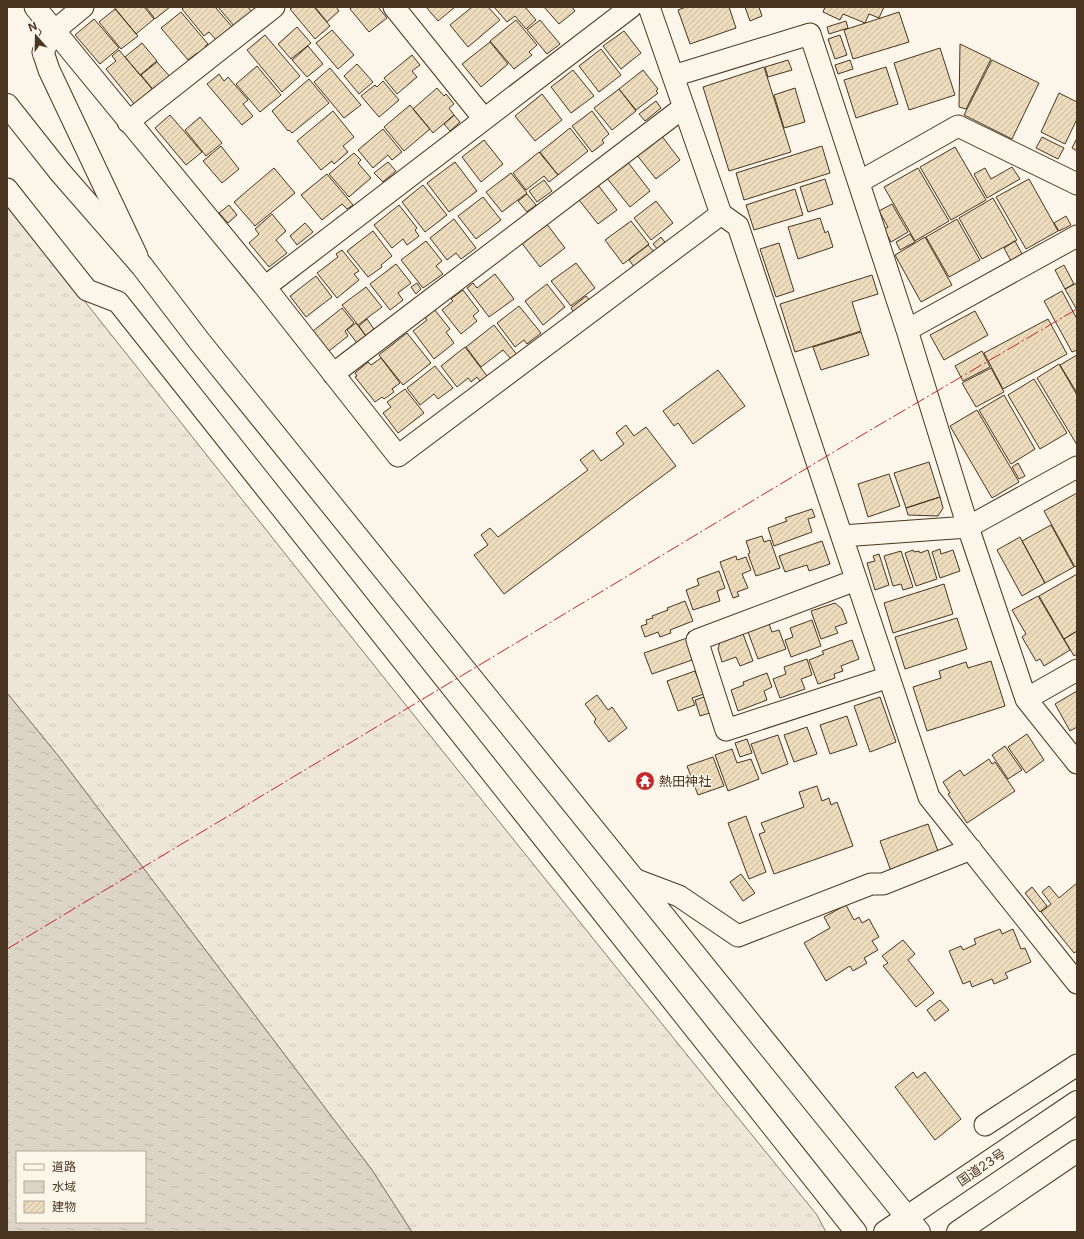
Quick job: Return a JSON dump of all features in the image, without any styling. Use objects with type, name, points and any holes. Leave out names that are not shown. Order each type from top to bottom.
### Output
[{"type":"main road","points":[[7,105],[60,172],[142,266],[200,342],[634,879],[901,1227]]},
{"type":"main road","name":"国道23号","points":[[901,1227],[935,1198],[1077,1102]]},
{"type":"main road","points":[[958,1232],[1077,1151]]},
{"type":"street","points":[[35,7],[265,287],[398,456],[721,214]]},
{"type":"street","points":[[83,7],[54,31],[43,52],[49,70],[142,266]]},
{"type":"street","points":[[128,122],[274,7]]},
{"type":"street","points":[[394,7],[484,119]]},
{"type":"street","points":[[265,287],[631,7]]},
{"type":"street","points":[[649,7],[721,214],[738,226],[929,797],[1077,983]]},
{"type":"street","points":[[673,76],[810,34],[907,330],[968,527],[1026,699],[1077,763]]},
{"type":"street","points":[[333,374],[684,107]]},
{"type":"street","points":[[859,182],[958,126],[1077,184]]},
{"type":"street","points":[[7,188],[88,290],[118,302],[856,1232]]},
{"type":"street","points":[[907,330],[1077,236]]},
{"type":"street","points":[[842,536],[968,527],[1077,467]]},
{"type":"street","points":[[856,580],[697,640],[726,730],[888,676]]},
{"type":"street","points":[[1026,699],[1077,670]]},
{"type":"street","points":[[634,879],[679,896],[738,936],[871,884],[883,884],[971,849]]},
{"type":"street","points":[[985,1125],[1077,1065]]},
{"type":"green space","points":[[7,203],[410,710],[817,1215],[826,1232],[412,1232],[372,1170],[60,758],[7,693]]},
{"type":"water","points":[[7,693],[60,758],[372,1170],[412,1232],[7,1232]]},
{"type":"building","points":[[114,7],[144,7],[154,19],[136,34]]},
{"type":"building","points":[[146,7],[170,7],[155,19]]},
{"type":"building","points":[[184,7],[215,7],[234,29],[218,42],[209,32],[204,36],[182,9]]},
{"type":"building","points":[[218,7],[248,7],[252,12],[235,27]]},
{"type":"building","points":[[293,7],[314,7],[330,26],[315,39],[290,9]]},
{"type":"building","points":[[315,7],[336,7],[339,11],[327,22]]},
{"type":"building","points":[[352,7],[378,7],[387,18],[369,32],[350,9]]},
{"type":"building","points":[[426,7],[455,7],[438,21]]},
{"type":"building","points":[[472,7],[488,7],[500,20],[468,47],[450,25]]},
{"type":"building","points":[[494,7],[525,7],[536,20],[526,29],[515,16],[507,22]]},
{"type":"building","points":[[544,7],[572,7],[575,11],[559,24]]},
{"type":"building","points":[[686,7],[729,7],[736,28],[690,44],[678,10]]},
{"type":"building","points":[[745,7],[759,7],[762,16],[750,21]]},
{"type":"building","points":[[825,7],[884,7],[879,18],[869,14],[865,23],[843,14],[840,20],[823,12]]},
{"type":"building","points":[[115,9],[138,36],[121,49],[99,22]]},
{"type":"building","points":[[181,12],[208,44],[205,46],[208,51],[201,57],[197,53],[188,60],[161,28]]},
{"type":"building","points":[[899,12],[909,42],[853,59],[844,30]]},
{"type":"building","points":[[94,19],[119,48],[100,64],[75,35]]},
{"type":"building","points":[[516,20],[537,45],[529,52],[532,55],[514,69],[490,41]]},
{"type":"building","points":[[540,20],[560,44],[547,54],[527,30]]},
{"type":"building","points":[[846,21],[848,28],[829,34],[827,27]]},
{"type":"building","points":[[297,27],[311,43],[291,59],[278,44]]},
{"type":"building","points":[[332,30],[354,55],[338,69],[316,43]]},
{"type":"building","points":[[624,31],[641,53],[621,69],[603,46]]},
{"type":"building","points":[[265,35],[300,76],[282,92],[247,50]]},
{"type":"building","points":[[840,35],[847,55],[835,59],[828,39]]},
{"type":"building","points":[[490,42],[508,64],[481,87],[462,64]]},
{"type":"building","points":[[142,43],[157,61],[140,75],[125,57]]},
{"type":"building","points":[[960,44],[991,59],[966,109],[959,107]]},
{"type":"building","points":[[308,46],[323,64],[307,77],[292,60]]},
{"type":"building","points":[[940,48],[955,95],[909,110],[894,63]]},
{"type":"building","points":[[601,49],[621,75],[599,92],[579,66]]},
{"type":"building","points":[[119,50],[153,90],[135,105],[106,69],[116,61],[112,56]]},
{"type":"building","points":[[412,55],[420,65],[412,71],[417,77],[397,94],[384,78]]},
{"type":"building","points":[[788,60],[792,70],[768,77],[765,67]]},
{"type":"building","points":[[850,60],[853,69],[838,74],[835,65]]},
{"type":"building","points":[[992,60],[1039,83],[1012,139],[964,115]]},
{"type":"building","points":[[157,62],[172,79],[156,93],[141,75]]},
{"type":"building","points":[[357,64],[373,82],[359,94],[344,76]]},
{"type":"building","points":[[257,66],[281,95],[260,112],[236,84]]},
{"type":"building","points":[[764,67],[791,152],[729,171],[703,87]]},
{"type":"building","points":[[886,67],[898,104],[856,118],[844,80]]},
{"type":"building","points":[[330,68],[361,105],[344,118],[314,82]]},
{"type":"building","points":[[573,70],[594,96],[571,113],[551,87]]},
{"type":"building","points":[[643,70],[658,89],[656,91],[658,93],[636,110],[619,89]]},
{"type":"building","points":[[219,74],[224,81],[228,77],[248,100],[243,104],[253,116],[242,125],[207,84]]},
{"type":"building","points":[[309,79],[329,103],[292,133],[289,130],[288,131],[272,111]]},
{"type":"building","points":[[383,81],[399,100],[379,117],[361,96],[375,85],[377,87]]},
{"type":"building","points":[[437,88],[444,96],[446,94],[454,104],[449,108],[454,115],[433,133],[413,109]]},
{"type":"building","points":[[795,88],[805,122],[784,128],[774,95]]},
{"type":"building","points":[[619,89],[636,111],[612,130],[594,108]]},
{"type":"building","points":[[1059,93],[1077,102],[1077,119],[1065,144],[1041,132]]},
{"type":"building","points":[[542,94],[562,120],[535,141],[515,116]]},
{"type":"building","points":[[656,101],[661,108],[645,121],[639,114]]},
{"type":"building","points":[[410,105],[430,129],[404,151],[384,127]]},
{"type":"building","points":[[333,111],[354,137],[343,146],[348,152],[334,164],[332,161],[321,170],[297,141]]},
{"type":"building","points":[[592,111],[609,134],[602,140],[604,143],[592,152],[572,126]]},
{"type":"building","points":[[170,115],[202,152],[186,165],[155,128]]},
{"type":"building","points":[[454,115],[460,122],[450,131],[444,124]]},
{"type":"building","points":[[200,117],[222,143],[206,156],[185,130]]},
{"type":"building","points":[[570,128],[588,151],[558,175],[540,152]]},
{"type":"building","points":[[383,129],[402,152],[392,160],[388,155],[373,168],[358,150]]},
{"type":"building","points":[[661,135],[680,160],[656,179],[636,154]]},
{"type":"building","points":[[1042,137],[1064,148],[1058,159],[1036,148]]},
{"type":"building","points":[[1077,138],[1077,151],[1072,148]]},
{"type":"building","points":[[484,140],[503,164],[481,182],[462,157]]},
{"type":"building","points":[[221,146],[239,169],[222,183],[203,161]]},
{"type":"building","points":[[822,146],[830,173],[744,200],[736,173]]},
{"type":"building","points":[[955,147],[986,200],[951,220],[920,167]]},
{"type":"building","points":[[539,152],[558,175],[549,182],[544,176],[526,190],[513,173]]},
{"type":"building","points":[[354,153],[361,160],[358,163],[371,178],[349,197],[329,174]]},
{"type":"building","points":[[627,161],[650,191],[630,207],[606,177]]},
{"type":"building","points":[[388,162],[396,171],[383,182],[374,173]]},
{"type":"building","points":[[455,162],[477,191],[449,212],[427,183]]},
{"type":"building","points":[[1012,167],[1020,179],[987,198],[974,174],[985,168],[991,179]]},
{"type":"building","points":[[274,168],[295,193],[255,226],[234,202]]},
{"type":"building","points":[[918,168],[949,221],[915,241],[884,187]]},
{"type":"building","points":[[511,173],[527,193],[502,212],[486,192]]},
{"type":"building","points":[[327,174],[353,205],[347,209],[342,204],[322,220],[301,195]]},
{"type":"building","points":[[825,179],[833,204],[808,212],[800,187]]},
{"type":"building","points":[[1029,179],[1058,231],[1026,249],[996,197]]},
{"type":"building","points":[[544,180],[552,191],[537,202],[529,191]]},
{"type":"building","points":[[423,185],[447,215],[425,232],[402,202]]},
{"type":"building","points":[[598,185],[617,210],[598,224],[579,200]]},
{"type":"building","points":[[795,189],[803,215],[754,230],[746,205]]},
{"type":"building","points":[[527,194],[536,205],[527,212],[518,201]]},
{"type":"building","points":[[483,197],[501,220],[476,239],[458,216]]},
{"type":"building","points":[[993,198],[1017,240],[982,259],[959,218]]},
{"type":"building","points":[[656,201],[673,223],[651,240],[634,218]]},
{"type":"building","points":[[892,204],[908,232],[891,242],[884,229],[888,227],[879,211]]},
{"type":"building","points":[[229,205],[237,215],[228,223],[219,213]]},
{"type":"building","points":[[399,205],[417,228],[415,230],[419,236],[407,245],[403,239],[392,248],[374,225]]},
{"type":"building","points":[[272,214],[286,231],[276,240],[287,253],[269,267],[249,243],[259,234],[255,229]]},
{"type":"building","points":[[1066,216],[1071,225],[1059,231],[1054,223]]},
{"type":"building","points":[[820,218],[825,233],[828,231],[833,247],[798,259],[788,227]]},
{"type":"building","points":[[454,219],[476,248],[461,259],[456,253],[447,260],[430,238]]},
{"type":"building","points":[[957,219],[980,260],[949,277],[926,237]]},
{"type":"building","points":[[631,221],[649,244],[623,264],[605,240]]},
{"type":"building","points":[[305,223],[313,232],[297,245],[290,236]]},
{"type":"building","points":[[546,223],[565,248],[540,267],[521,242]]},
{"type":"building","points":[[373,231],[392,256],[381,265],[382,267],[368,277],[347,251]]},
{"type":"building","points":[[910,234],[915,242],[900,250],[896,242]]},
{"type":"building","points":[[661,237],[667,245],[659,251],[653,244]]},
{"type":"building","points":[[925,237],[952,285],[921,302],[895,255]]},
{"type":"building","points":[[426,241],[442,261],[436,266],[443,274],[423,288],[401,260]]},
{"type":"building","points":[[1015,241],[1022,254],[1011,261],[1004,248]]},
{"type":"building","points":[[779,243],[794,291],[776,297],[760,249]]},
{"type":"building","points":[[648,245],[655,253],[635,268],[629,260]]},
{"type":"building","points":[[342,250],[359,271],[354,274],[359,280],[337,298],[317,273],[338,257],[336,254]]},
{"type":"building","points":[[576,263],[595,288],[571,306],[551,281]]},
{"type":"building","points":[[396,264],[411,283],[398,293],[403,300],[390,310],[370,284]]},
{"type":"building","points":[[1064,265],[1074,284],[1065,289],[1055,270]]},
{"type":"building","points":[[495,274],[514,299],[489,317],[467,288],[473,283],[477,288]]},
{"type":"building","points":[[872,275],[878,294],[852,302],[861,331],[795,352],[780,304]]},
{"type":"building","points":[[316,276],[332,297],[306,317],[290,296]]},
{"type":"building","points":[[417,283],[421,289],[416,294],[411,287]]},
{"type":"building","points":[[1077,283],[1077,310],[1065,289]]},
{"type":"building","points":[[547,284],[565,307],[543,325],[525,301]]},
{"type":"building","points":[[366,287],[382,307],[358,325],[342,305]]},
{"type":"building","points":[[463,290],[479,311],[473,316],[477,321],[461,334],[442,310],[453,301],[451,299]]},
{"type":"building","points":[[1062,291],[1077,319],[1077,350],[1072,352],[1044,301]]},
{"type":"building","points":[[586,296],[591,302],[575,314],[571,308]]},
{"type":"building","points":[[519,306],[541,333],[527,344],[524,340],[515,347],[497,323]]},
{"type":"building","points":[[342,308],[354,323],[345,331],[348,336],[329,351],[313,331]]},
{"type":"building","points":[[434,309],[450,329],[446,332],[454,343],[434,359],[413,331],[427,320],[424,316]]},
{"type":"building","points":[[975,311],[988,335],[944,360],[930,335]]},
{"type":"building","points":[[367,319],[374,329],[366,336],[359,326]]},
{"type":"building","points":[[1048,319],[1067,354],[1003,389],[984,353]]},
{"type":"building","points":[[356,323],[366,336],[357,343],[347,330]]},
{"type":"building","points":[[494,325],[518,356],[512,360],[503,350],[481,367],[466,347]]},
{"type":"building","points":[[861,332],[869,355],[821,370],[813,347]]},
{"type":"building","points":[[407,333],[431,363],[403,385],[379,355]]},
{"type":"building","points":[[465,347],[487,376],[480,381],[477,377],[471,382],[468,378],[457,387],[441,366]]},
{"type":"building","points":[[982,351],[990,367],[963,381],[955,366]]},
{"type":"building","points":[[1077,355],[1077,393],[1060,365]]},
{"type":"building","points":[[381,358],[400,383],[392,389],[394,392],[384,399],[382,397],[375,402],[355,377],[357,376],[355,373],[368,362],[371,365]]},
{"type":"building","points":[[1059,364],[1077,395],[1077,445],[1037,378]]},
{"type":"building","points":[[435,366],[453,388],[438,399],[434,394],[420,405],[407,388]]},
{"type":"building","points":[[991,368],[1004,392],[976,407],[962,383]]},
{"type":"building","points":[[718,370],[745,406],[693,444],[678,423],[674,426],[663,411]]},
{"type":"building","points":[[1034,379],[1067,433],[1040,449],[1008,395]]},
{"type":"building","points":[[405,389],[424,413],[398,433],[383,413],[391,407],[387,402]]},
{"type":"building","points":[[1004,395],[1035,449],[1011,464],[979,410]]},
{"type":"building","points":[[977,410],[1019,482],[992,498],[950,426]]},
{"type":"building","points":[[626,425],[634,436],[646,427],[676,466],[504,594],[474,555],[488,545],[481,535],[490,528],[498,537],[588,470],[580,460],[593,450],[601,461],[624,444],[616,433]]},
{"type":"building","points":[[929,462],[940,497],[906,508],[894,473]]},
{"type":"building","points":[[1018,463],[1025,476],[1019,479],[1012,467]]},
{"type":"building","points":[[889,474],[900,506],[868,517],[858,484]]},
{"type":"building","points":[[1077,493],[1077,565],[1075,567],[1044,511]]},
{"type":"building","points":[[940,497],[943,508],[938,516],[908,515],[906,508]]},
{"type":"building","points":[[812,509],[815,517],[808,519],[812,532],[774,546],[768,528],[787,521],[785,518]]},
{"type":"building","points":[[1051,525],[1074,567],[1045,583],[1022,541]]},
{"type":"building","points":[[762,536],[764,542],[770,540],[780,568],[756,576],[748,554],[750,553],[746,541]]},
{"type":"building","points":[[1020,537],[1045,583],[1022,596],[997,550]]},
{"type":"building","points":[[822,541],[830,564],[809,571],[807,565],[785,572],[779,556]]},
{"type":"building","points":[[940,549],[941,554],[953,550],[960,571],[940,578],[932,552]]},
{"type":"building","points":[[913,550],[914,552],[919,551],[920,553],[928,550],[937,579],[916,586],[905,553]]},
{"type":"building","points":[[901,551],[913,587],[903,590],[901,584],[893,586],[884,556]]},
{"type":"building","points":[[879,554],[889,585],[875,590],[867,563],[875,561],[873,556]]},
{"type":"building","points":[[736,556],[737,560],[746,557],[751,570],[742,574],[748,588],[737,592],[739,596],[733,598],[720,562]]},
{"type":"building","points":[[719,571],[725,588],[717,591],[720,601],[693,610],[686,590],[699,585],[697,579]]},
{"type":"building","points":[[1077,574],[1077,631],[1064,639],[1039,596]]},
{"type":"building","points":[[944,584],[953,614],[893,633],[884,603]]},
{"type":"building","points":[[1038,596],[1070,650],[1044,666],[1040,659],[1036,661],[1022,637],[1026,634],[1012,610]]},
{"type":"building","points":[[685,601],[693,621],[670,630],[671,633],[660,637],[658,632],[645,637],[641,626],[647,624],[646,620],[668,610],[667,608]]},
{"type":"building","points":[[835,603],[842,609],[847,623],[835,627],[838,633],[821,639],[811,611]]},
{"type":"building","points":[[957,618],[967,649],[905,669],[895,637]]},
{"type":"building","points":[[812,620],[821,646],[791,657],[785,640],[793,637],[790,628]]},
{"type":"building","points":[[769,624],[772,632],[779,630],[786,649],[758,659],[748,632]]},
{"type":"building","points":[[742,631],[753,661],[740,666],[736,657],[722,662],[718,649],[721,638]]},
{"type":"building","points":[[1077,631],[1077,654],[1074,656],[1064,639]]},
{"type":"building","points":[[687,638],[695,659],[652,674],[644,653]]},
{"type":"building","points":[[852,640],[859,659],[841,666],[843,671],[834,674],[835,678],[818,684],[809,660],[824,654],[822,651]]},
{"type":"building","points":[[807,659],[812,675],[801,679],[805,689],[780,698],[773,679],[786,674],[784,667]]},
{"type":"building","points":[[991,661],[1005,706],[927,731],[913,687],[941,678],[939,671],[966,662],[968,668]]},
{"type":"building","points":[[695,671],[704,694],[692,698],[695,705],[678,711],[667,681]]},
{"type":"building","points":[[767,673],[772,687],[764,691],[767,700],[738,711],[731,690],[744,685],[743,682]]},
{"type":"building","points":[[1077,691],[1077,727],[1070,731],[1055,704]]},
{"type":"building","points":[[597,695],[608,710],[612,707],[627,728],[609,742],[594,722],[596,719],[585,704]]},
{"type":"building","points":[[707,696],[713,712],[700,716],[695,700]]},
{"type":"building","points":[[880,697],[896,742],[870,752],[854,706]]},
{"type":"building","points":[[847,716],[857,745],[830,754],[820,725]]},
{"type":"building","points":[[807,727],[817,754],[794,762],[784,735]]},
{"type":"building","points":[[1027,734],[1044,760],[1026,773],[1008,747]]},
{"type":"building","points":[[778,735],[788,764],[762,774],[751,744]]},
{"type":"building","points":[[747,739],[752,753],[740,757],[735,743]]},
{"type":"building","points":[[1005,746],[1022,770],[1008,779],[992,755]]},
{"type":"building","points":[[732,749],[737,763],[751,759],[759,779],[728,791],[715,755]]},
{"type":"building","points":[[713,757],[724,786],[698,795],[687,766]]},
{"type":"building","points":[[989,759],[992,764],[995,762],[1015,791],[967,823],[948,794],[950,793],[943,782],[960,770],[964,776]]},
{"type":"building","points":[[817,786],[822,801],[829,798],[831,805],[837,802],[853,846],[774,874],[759,834],[765,832],[761,823],[804,807],[799,792]]},
{"type":"building","points":[[746,816],[766,872],[749,879],[728,823]]},
{"type":"building","points":[[928,824],[939,854],[891,871],[880,841]]},
{"type":"building","points":[[741,874],[755,893],[743,901],[730,882]]},
{"type":"building","points":[[1077,883],[1077,951],[1074,953],[1041,912],[1051,904],[1042,892],[1049,886],[1059,898]]},
{"type":"building","points":[[1032,887],[1047,906],[1040,912],[1025,893]]},
{"type":"building","points":[[846,905],[854,920],[859,917],[862,923],[869,919],[879,937],[872,941],[878,950],[864,958],[867,963],[853,971],[850,966],[826,981],[804,943],[830,928],[824,917]]},
{"type":"building","points":[[1000,929],[1002,934],[1013,929],[1021,949],[1025,948],[1031,962],[1005,973],[1008,978],[994,984],[992,979],[972,987],[970,981],[963,984],[949,951],[961,946],[963,950],[976,944],[974,939]]},
{"type":"building","points":[[903,940],[915,954],[908,960],[934,993],[916,1007],[883,966],[888,963],[882,956]]},
{"type":"building","points":[[940,1000],[949,1010],[935,1021],[927,1010]]},
{"type":"building","points":[[913,1072],[917,1078],[925,1072],[961,1119],[935,1140],[895,1087]]},
{"type":"power","points":[[7,949],[862,435],[1077,309]]},
{"type":"place","name":"熱田神社","points":[[645,781]]}]
